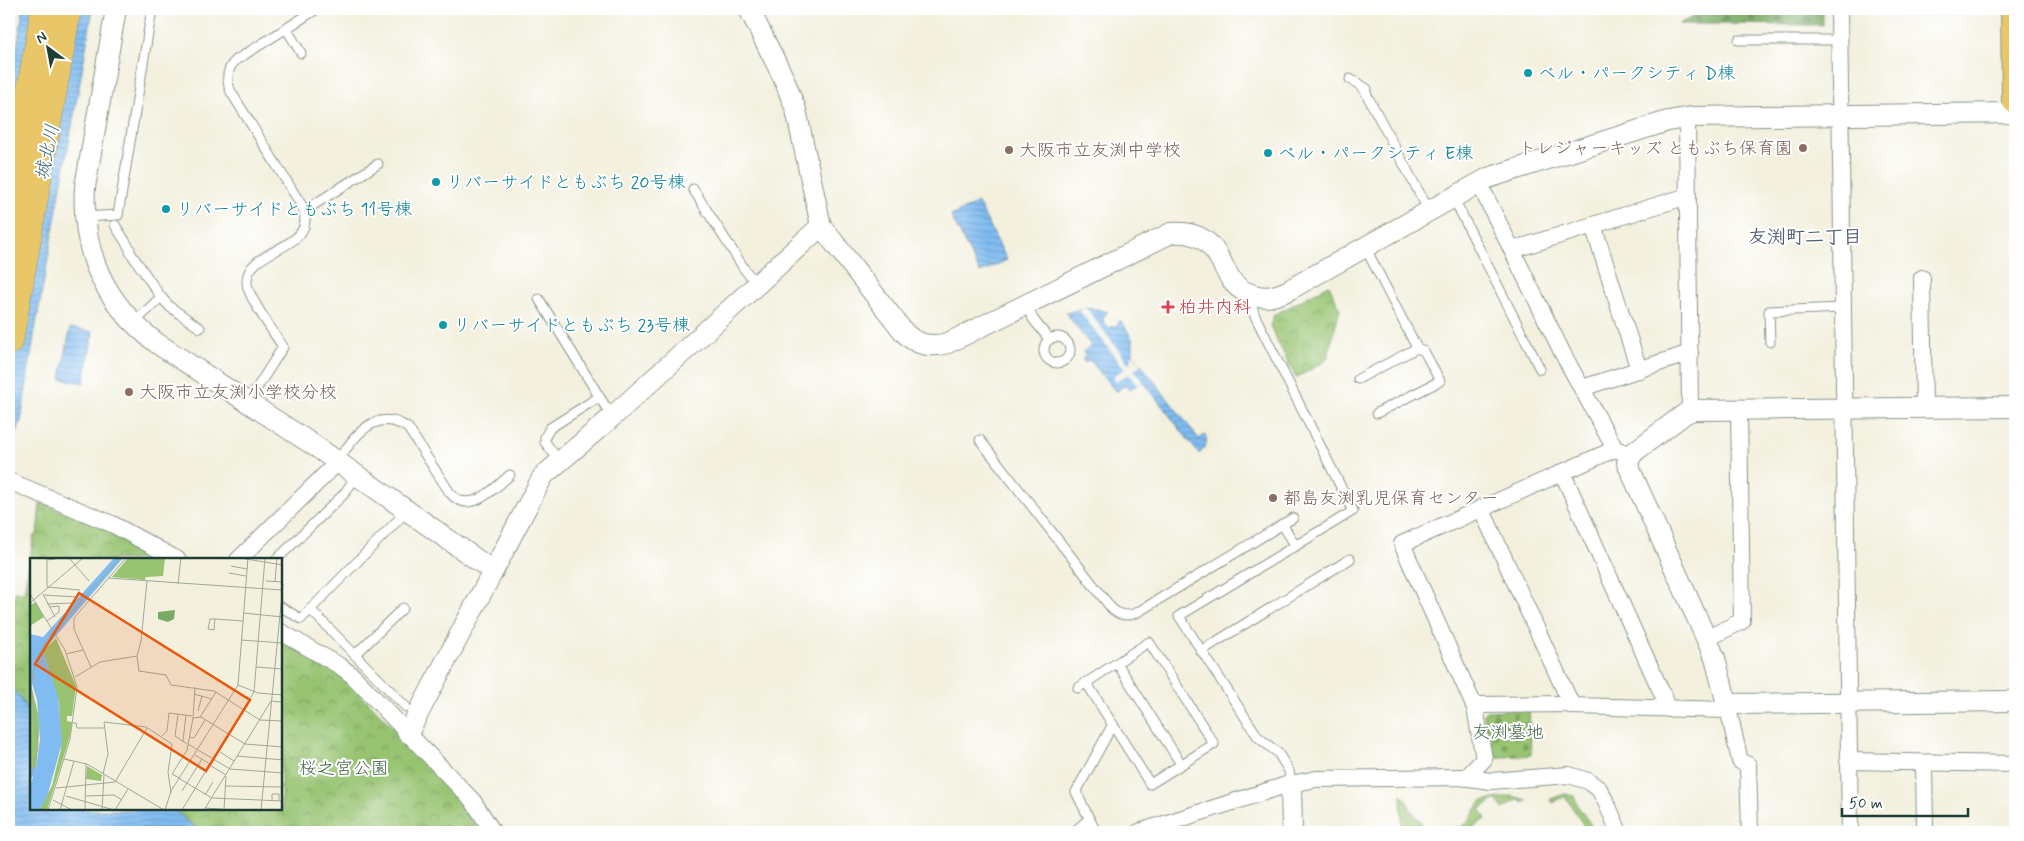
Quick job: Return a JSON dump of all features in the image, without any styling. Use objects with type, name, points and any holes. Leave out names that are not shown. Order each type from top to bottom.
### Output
[{"type":"highway","points":[[9,217],[45,9]]},
{"type":"highway","points":[[9,341],[67,9]]},
{"type":"main road","points":[[2014,9],[2015,100]]},
{"type":"street","points":[[116,9],[85,187],[84,217],[88,242],[98,273],[113,300],[133,323],[158,344],[338,461],[493,571]]},
{"type":"street","points":[[748,9],[784,79],[796,110],[821,226],[902,331],[917,342],[936,346],[948,343],[1161,237],[1179,232],[1195,235],[1209,244],[1233,283],[1241,291],[1264,297],[1279,294],[1488,178],[1661,123],[1687,117],[2015,113]]},
{"type":"street","points":[[1839,9],[1850,832]]},
{"type":"street","points":[[1687,117],[1690,411]]},
{"type":"street","points":[[1479,183],[1582,388],[1623,452],[1627,467],[1720,672],[1740,761],[1748,765],[1750,832]]},
{"type":"street","points":[[1512,250],[1688,196]]},
{"type":"street","points":[[1593,225],[1638,370]]},
{"type":"street","points":[[408,733],[543,476],[612,417],[821,226]]},
{"type":"street","points":[[1922,278],[1924,408]]},
{"type":"street","points":[[1582,388],[1690,354]]},
{"type":"street","points":[[1466,778],[1484,759],[1474,706],[1402,544],[1562,472],[1623,452],[1690,411],[2015,407]]},
{"type":"street","points":[[1706,639],[1742,621],[1739,409]]},
{"type":"street","points":[[240,558],[338,461]]},
{"type":"street","points":[[1562,472],[1669,708]]},
{"type":"street","points":[[14,483],[112,524],[174,558]]},
{"type":"street","points":[[1482,508],[1570,704]]},
{"type":"street","points":[[282,633],[347,671],[472,801],[493,832]]},
{"type":"street","points":[[1474,706],[1570,704],[1572,706],[1669,708],[2015,701]]},
{"type":"street","points":[[1848,762],[2015,764]]},
{"type":"street","points":[[1924,762],[1925,832]]},
{"type":"street","points":[[1139,832],[1291,784],[1316,779],[1466,778],[1491,781],[1568,775],[1580,778],[1593,785],[1603,796],[1619,832]]},
{"type":"street","points":[[1291,784],[1292,832]]},
{"type":"lane","points":[[84,217],[118,215],[152,9]]},
{"type":"lane","points":[[248,402],[282,347],[248,288],[248,276],[258,262],[299,235],[305,224],[304,211],[232,92],[228,80],[230,68],[236,60],[317,9]]},
{"type":"lane","points":[[286,28],[302,53]]},
{"type":"lane","points":[[1739,40],[1840,40]]},
{"type":"lane","points":[[1350,79],[1372,92]]},
{"type":"lane","points":[[1362,86],[1429,211]]},
{"type":"lane","points":[[304,211],[378,164]]},
{"type":"lane","points":[[693,189],[745,270],[758,285]]},
{"type":"lane","points":[[1453,197],[1540,369]]},
{"type":"lane","points":[[115,225],[130,248],[130,252],[161,297],[170,307],[200,328]]},
{"type":"lane","points":[[1365,247],[1417,348],[1424,351],[1440,381],[1377,413]]},
{"type":"lane","points":[[1250,294],[1254,314],[1352,512],[1179,616],[1258,737],[1278,753],[1289,772],[1291,784]]},
{"type":"lane","points":[[133,323],[161,297]]},
{"type":"lane","points":[[539,299],[612,417]]},
{"type":"lane","points":[[1026,304],[1033,319],[1049,339]]},
{"type":"lane","points":[[1770,342],[1769,312],[1843,308]]},
{"type":"lane","points":[[1358,379],[1417,348]]},
{"type":"lane","points":[[560,462],[545,442],[550,428],[599,397]]},
{"type":"lane","points":[[338,461],[355,436],[376,422],[389,420],[401,423],[408,428],[450,492],[459,500],[477,501],[510,475]]},
{"type":"lane","points":[[980,440],[1112,609],[1122,615],[1138,612],[1293,518]]},
{"type":"lane","points":[[278,558],[344,494],[357,475]]},
{"type":"lane","points":[[282,609],[301,619],[408,511]]},
{"type":"lane","points":[[1282,524],[1296,546]]},
{"type":"lane","points":[[1201,650],[1350,559]]},
{"type":"lane","points":[[355,655],[404,608]]},
{"type":"lane","points":[[310,609],[406,707]]},
{"type":"lane","points":[[1078,688],[1086,682],[1149,642],[1214,744],[1150,784],[1086,682]]},
{"type":"lane","points":[[1117,663],[1181,764]]},
{"type":"lane","points":[[1096,832],[1076,792],[1113,724]]},
{"type":"lane","points":[[1074,832],[1089,820]]},
{"type":"green space","points":[[1708,9],[1823,9],[1823,25],[1679,24]]},
{"type":"green space","points":[[1329,285],[1340,309],[1328,356],[1324,362],[1296,378],[1270,326],[1274,315]]},
{"type":"green space","points":[[40,503],[112,530],[161,558],[30,558],[30,716],[20,697],[9,686],[9,598],[15,599],[15,591],[24,592],[34,535],[37,536]]},
{"type":"green space","name":"桜之宮公園","points":[[282,640],[339,672],[403,738],[463,806],[479,832],[200,832],[175,811],[282,811]]},
{"type":"green space","name":"友渕墓地","points":[[1529,709],[1531,755],[1489,758],[1483,714],[1486,711]]},
{"type":"green space","points":[[1401,794],[1421,822],[1418,832],[1402,832]]},
{"type":"green space","points":[[1565,794],[1574,796],[1579,808],[1596,832],[1588,832],[1565,796],[1553,803],[1550,799]]},
{"type":"green space","points":[[1512,796],[1528,800],[1523,803],[1519,799],[1503,809],[1496,799],[1480,809],[1486,819],[1465,832],[1446,832],[1467,822],[1482,801]]},
{"type":"water","name":"城北川","points":[[23,9],[93,9],[34,336],[21,421],[14,442],[9,474],[9,97]]},
{"type":"water","points":[[978,203],[1007,260],[980,273],[951,216]]},
{"type":"water","points":[[1086,308],[1108,312],[1104,316],[1103,321],[1109,328],[1118,325],[1120,320],[1122,322],[1133,340],[1133,354],[1199,439],[1205,435],[1206,445],[1199,454],[1143,381],[1129,390],[1125,385],[1116,392],[1090,360],[1085,363],[1082,359],[1086,356],[1083,352],[1091,346],[1066,313]]},
{"type":"water","points":[[70,328],[93,332],[84,383],[61,379]]},
{"type":"water","points":[[9,686],[20,697],[30,716],[30,811],[175,811],[200,832],[9,832]]},
{"type":"pier","points":[[1086,308],[1129,364],[1133,354],[1141,365],[1134,370],[1143,381],[1137,385],[1129,374],[1115,382],[1114,375],[1125,369],[1079,310]]},
{"type":"place","name":"ベル・パークシティ D棟","points":[[1528,73]]},
{"type":"place","name":"トレジャーキッズ ともぶち保育園","points":[[1803,148]]},
{"type":"place","name":"大阪市立友渕中学校","points":[[1009,150]]},
{"type":"place","name":"ベル・パークシティ E棟","points":[[1268,153]]},
{"type":"place","name":"リバーサイドともぶち 20号棟","points":[[436,182]]},
{"type":"place","name":"リバーサイドともぶち 11号棟","points":[[166,209]]},
{"type":"place","name":"柏井内科","points":[[1168,307]]},
{"type":"place","name":"リバーサイドともぶち 23号棟","points":[[443,325]]},
{"type":"place","name":"大阪市立友渕小学校分校","points":[[129,392]]},
{"type":"place","name":"都島友渕乳児保育センター","points":[[1273,498]]},
{"type":"district","name":"友渕町二丁目","points":[[1805,236]]}]
